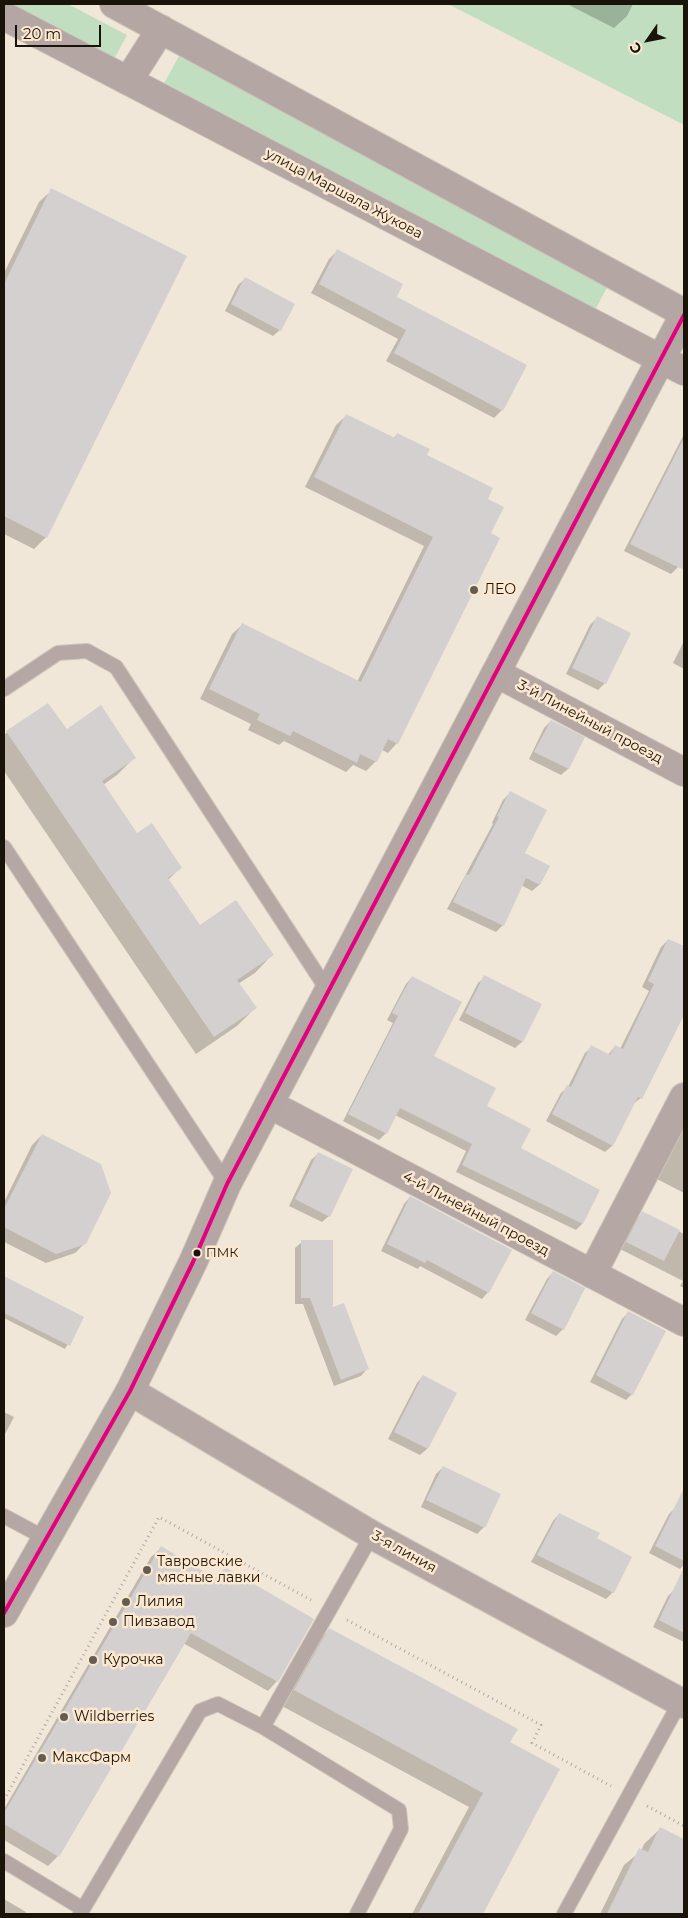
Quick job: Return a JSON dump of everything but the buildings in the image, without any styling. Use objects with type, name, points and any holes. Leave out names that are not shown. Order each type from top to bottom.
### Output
[{"type":"main road","points":[[4,1612],[130,1391],[193,1262],[227,1184],[496,673],[673,365],[684,314],[114,4]]},
{"type":"main road","name":"улица Маршала Жукова","points":[[4,16],[673,365]]},
{"type":"main road","points":[[128,81],[161,29]]},
{"type":"street","name":"3-й Линейный проезд","points":[[496,673],[684,772]]},
{"type":"street","points":[[592,1274],[684,1097]]},
{"type":"street","name":"4-й Линейный проезд","points":[[269,1104],[684,1322]]},
{"type":"street","name":"3-я линия","points":[[130,1391],[372,1535],[682,1703]]},
{"type":"lane","points":[[4,689],[58,654],[87,651],[116,666],[328,991]]},
{"type":"lane","points":[[4,847],[227,1184]]},
{"type":"lane","points":[[4,1516],[45,1538]]},
{"type":"lane","points":[[262,1727],[372,1535]]},
{"type":"lane","points":[[564,1914],[682,1703]]},
{"type":"lane","points":[[4,1861],[82,1912],[200,1712],[218,1704],[262,1727],[399,1810],[401,1829],[357,1914]]},
{"type":"path","points":[[4,1800],[159,1517],[541,1725],[532,1743],[684,1826]]},
{"type":"green space","points":[[4,4],[68,4],[127,35],[113,61]]},
{"type":"green space","points":[[448,4],[684,4],[684,125]]},
{"type":"green space","points":[[179,56],[609,284],[595,310],[162,87]]},
{"type":"transit line","points":[[4,1613],[130,1391],[193,1262],[227,1184],[684,315]]},
{"type":"place","name":"ЛЕО","points":[[474,590]]},
{"type":"place","name":"ПМК","points":[[197,1253]]},
{"type":"place","name":"Тавровские мясные лавки","points":[[147,1570]]},
{"type":"place","name":"Лилия","points":[[126,1602]]},
{"type":"place","name":"Пивзавод","points":[[113,1622]]},
{"type":"place","name":"Курочка","points":[[93,1660]]},
{"type":"place","name":"Wildberries","points":[[64,1717]]},
{"type":"place","name":"МаксФарм","points":[[42,1758]]}]
